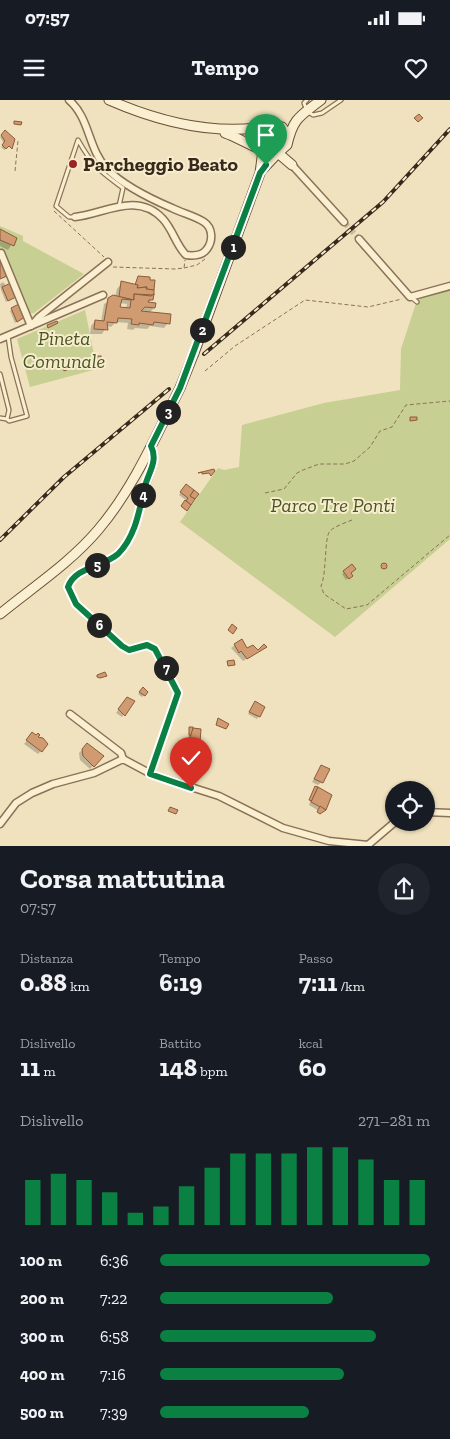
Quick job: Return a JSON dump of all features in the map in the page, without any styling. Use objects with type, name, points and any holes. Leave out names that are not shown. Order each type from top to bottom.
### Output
[{"type":"main road","points":[[109,100],[165,119],[211,129],[268,153],[281,151]]},
{"type":"main road","points":[[211,129],[238,130],[278,125],[304,113],[321,100]]},
{"type":"main road","points":[[260,173],[281,151],[288,135],[304,113]]},
{"type":"main road","points":[[278,125],[288,135]]},
{"type":"main road","points":[[0,614],[54,572],[97,531],[113,512],[151,446],[180,388],[194,353],[260,173],[262,149],[258,137],[264,127]]},
{"type":"main road","points":[[281,151],[292,164]]},
{"type":"street","points":[[69,100],[80,113],[100,160],[109,171],[139,192],[204,222],[209,227],[211,233],[207,249],[202,254],[186,255],[162,218],[143,207],[119,206],[75,217]]},
{"type":"street","points":[[292,164],[344,222]]},
{"type":"street","points":[[359,239],[410,297],[450,286]]},
{"type":"street","points":[[1,253],[30,326]]},
{"type":"street","points":[[30,326],[39,316],[110,265]]},
{"type":"street","points":[[0,339],[103,295]]},
{"type":"street","points":[[144,489],[153,463],[154,453],[151,446]]},
{"type":"street","points":[[70,714],[121,753],[122,759]]},
{"type":"street","points":[[122,759],[150,774],[219,796],[283,828],[329,840],[368,845],[385,831]]},
{"type":"street","points":[[0,824],[16,804],[32,793],[53,784],[94,773],[122,759]]},
{"type":"street","points":[[435,812],[450,813]]},
{"type":"lane","points":[[307,100],[304,103],[304,113],[313,115],[322,113],[340,100]]},
{"type":"lane","points":[[75,217],[69,217],[56,206],[78,140],[92,163],[101,173],[123,188],[119,206]]},
{"type":"lane","points":[[410,297],[417,302]]},
{"type":"lane","points":[[0,418],[9,421],[27,416],[11,357],[8,335]]},
{"type":"lane","points":[[0,374],[9,410],[7,419]]},
{"type":"path","points":[[14,171],[18,141]]},
{"type":"path","points":[[56,206],[54,212],[110,265],[184,268],[186,255]]},
{"type":"path","points":[[205,371],[235,346],[305,300],[368,307],[410,297]]},
{"type":"path","points":[[265,493],[284,489],[297,474],[319,464],[345,464],[354,461],[370,447],[380,431],[392,427],[406,405],[450,401]]},
{"type":"path","points":[[144,489],[136,525],[126,544],[111,558],[77,574],[70,580],[68,587],[76,604],[122,646],[129,650],[147,645],[155,649],[177,687],[178,693],[175,704],[150,774]]},
{"type":"path","points":[[352,520],[330,531],[326,538],[328,551],[324,580],[321,586],[324,594],[346,609],[367,606],[450,535]]},
{"type":"green space","points":[[274,129],[281,132],[284,139],[281,146],[274,149],[267,146],[264,139],[267,132]]},
{"type":"green space","points":[[0,226],[23,236],[23,241],[84,274],[34,313],[26,313],[0,247]]},
{"type":"green space","name":"Parco Tre Ponti","points":[[450,288],[450,539],[335,637],[180,522],[218,468],[224,470],[239,467],[242,425],[324,403],[400,390],[401,349],[418,297]]},
{"type":"green space","name":"Pineta Comunale","points":[[85,310],[97,369],[30,387],[17,339]]},
{"type":"building","points":[[419,114],[423,118],[418,122],[414,118]]},
{"type":"building","points":[[14,121],[22,122],[21,125],[14,124]]},
{"type":"building","points":[[5,130],[15,139],[12,149],[9,146],[6,149],[2,145],[5,141],[1,135]]},
{"type":"building","points":[[0,229],[17,238],[14,246],[0,240]]},
{"type":"building","points":[[0,258],[7,276],[0,279]]},
{"type":"building","points":[[138,276],[150,277],[150,280],[155,280],[154,290],[146,289],[147,287],[137,288],[138,285],[135,285]]},
{"type":"building","points":[[121,281],[138,285],[137,288],[147,287],[146,289],[154,290],[154,295],[134,294],[134,300],[119,297]]},
{"type":"building","points":[[11,283],[16,297],[8,301],[2,287]]},
{"type":"building","points":[[134,294],[151,296],[154,294],[153,300],[148,302],[156,303],[155,308],[145,307],[141,311],[171,314],[170,324],[154,322],[153,325],[139,323],[139,325],[131,324],[132,319],[118,318],[117,323],[107,322],[108,330],[94,329],[95,320],[104,321],[108,298],[113,295],[134,300]],"holes":[[[122,299],[131,300],[130,308],[120,307]]]},
{"type":"building","points":[[19,304],[25,317],[17,322],[11,308]]},
{"type":"building","points":[[57,321],[58,323],[48,328],[47,325]]},
{"type":"building","points":[[96,356],[101,356],[101,361],[96,361]]},
{"type":"building","points":[[73,364],[74,367],[64,371],[63,368]]},
{"type":"building","points":[[410,417],[417,417],[417,420],[410,421]]},
{"type":"building","points":[[214,469],[215,471],[211,476],[209,473],[202,474],[202,472]]},
{"type":"building","points":[[186,484],[194,490],[190,496],[195,499],[191,505],[186,501],[188,498],[180,492]]},
{"type":"building","points":[[194,490],[199,494],[195,499],[190,496]]},
{"type":"building","points":[[185,500],[191,505],[187,511],[181,506]]},
{"type":"building","points":[[384,563],[387,566],[384,569],[381,566]]},
{"type":"building","points":[[352,564],[356,569],[351,573],[353,576],[349,579],[343,571]]},
{"type":"building","points":[[232,624],[237,628],[233,634],[228,630]]},
{"type":"building","points":[[242,639],[247,648],[253,645],[258,650],[264,644],[267,647],[247,659],[241,651],[239,653],[234,644]]},
{"type":"building","points":[[234,660],[235,665],[228,666],[227,661]]},
{"type":"building","points":[[105,672],[107,676],[97,677],[97,675]]},
{"type":"building","points":[[143,687],[148,692],[145,696],[139,692]]},
{"type":"building","points":[[127,697],[135,701],[125,716],[118,709]]},
{"type":"building","points":[[255,701],[265,707],[260,717],[249,712]]},
{"type":"building","points":[[218,718],[229,724],[226,729],[216,725]]},
{"type":"building","points":[[189,727],[193,727],[193,736],[189,735]]},
{"type":"building","points":[[193,728],[201,729],[200,742],[197,742],[197,744],[189,741]]},
{"type":"building","points":[[32,732],[36,735],[38,733],[40,735],[38,737],[43,738],[48,744],[42,752],[26,740]]},
{"type":"building","points":[[87,743],[104,756],[94,767],[83,756],[82,749]]},
{"type":"building","points":[[321,765],[330,769],[323,783],[314,779]]},
{"type":"building","points":[[315,786],[318,787],[312,801],[309,800]]},
{"type":"building","points":[[318,787],[332,795],[326,810],[311,802]]},
{"type":"building","points":[[320,806],[326,810],[320,814],[317,812]]},
{"type":"building","points":[[170,807],[178,810],[176,814],[168,811]]},
{"type":"tunnel","points":[[344,222],[359,239]]},
{"type":"railway","points":[[204,354],[383,202],[450,129]]},
{"type":"railway","points":[[0,540],[64,477],[169,389]]},
{"type":"place","name":"Parcheggio Beato","points":[[73,164]]},
{"type":"route","points":[[191,788],[150,774],[178,693],[177,687],[155,649],[147,645],[129,650],[122,646],[76,604],[68,587],[70,580],[77,574],[117,554],[126,544],[136,525],[144,489],[153,463],[154,453],[151,446],[180,388],[260,173],[266,165]]}]
